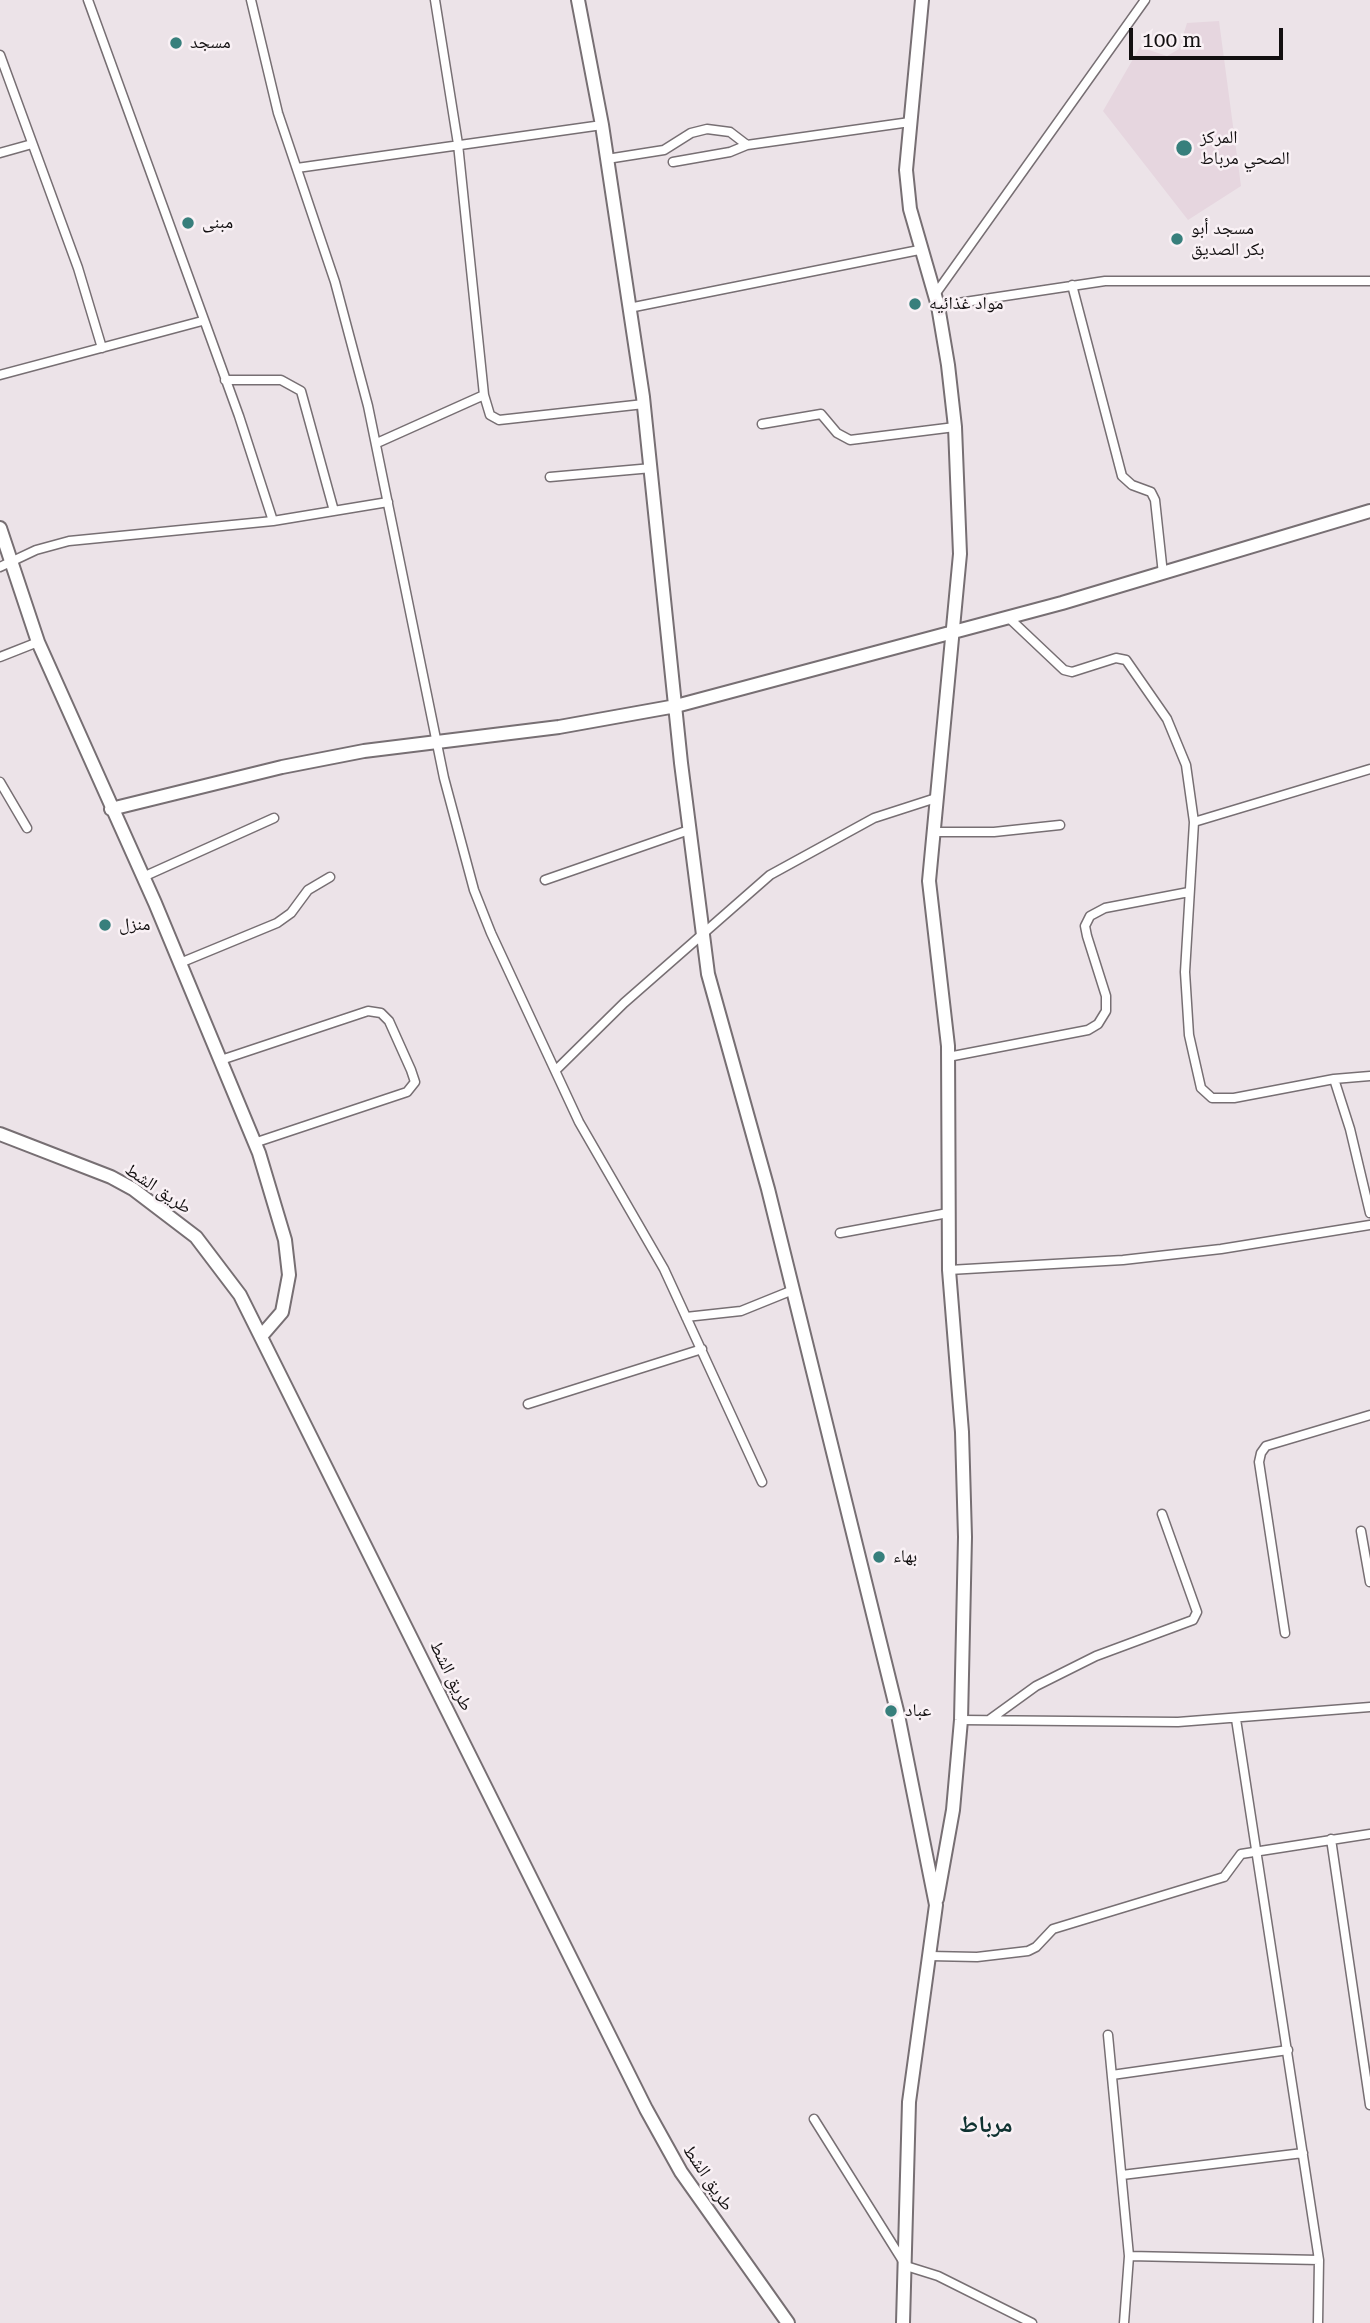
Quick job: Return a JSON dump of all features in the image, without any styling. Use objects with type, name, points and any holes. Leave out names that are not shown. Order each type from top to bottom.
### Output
[{"type":"street","points":[[88,0],[273,521]]},
{"type":"street","points":[[251,0],[278,113],[335,282],[377,443],[444,778],[474,890],[513,983],[557,1069],[579,1122],[648,1237],[762,1482]]},
{"type":"street","points":[[435,0],[458,144],[484,395],[490,415],[499,420],[644,404]]},
{"type":"street","points":[[578,0],[602,125],[644,404],[702,937],[717,1013],[768,1189],[898,1715],[936,1905]]},
{"type":"street","points":[[903,2323],[909,2102],[936,1905],[953,1810],[961,1720],[965,1616],[962,1432],[949,1270],[948,1057],[943,987],[929,881],[932,832],[955,632],[960,554],[955,427],[936,301],[919,250],[906,170],[922,0]]},
{"type":"street","points":[[936,301],[1145,0]]},
{"type":"street","points":[[0,55],[78,268],[102,348]]},
{"type":"street","points":[[673,162],[730,152],[747,145],[910,122]]},
{"type":"street","points":[[297,168],[602,125]]},
{"type":"street","points":[[607,159],[664,150],[691,133],[707,129],[730,132],[747,145]]},
{"type":"street","points":[[0,153],[32,144]]},
{"type":"street","points":[[629,308],[919,250]]},
{"type":"street","points":[[936,301],[1105,281],[1370,281]]},
{"type":"street","points":[[1072,285],[1122,476],[1132,485],[1151,492],[1155,500],[1163,574]]},
{"type":"street","points":[[0,375],[202,321]]},
{"type":"street","points":[[225,380],[281,380],[301,391],[334,511]]},
{"type":"street","points":[[377,443],[484,395]]},
{"type":"street","points":[[762,424],[821,414],[836,433],[850,440],[955,427]]},
{"type":"street","points":[[550,477],[652,468]]},
{"type":"street","points":[[6,564],[36,550],[69,541],[273,521],[388,502]]},
{"type":"street","points":[[111,809],[282,766],[364,751],[559,727],[676,706],[1009,618],[1370,511]]},
{"type":"street","points":[[0,528],[6,564],[38,642],[143,877],[254,1143],[285,1240],[289,1275],[282,1312],[263,1334]]},
{"type":"street","points":[[1009,618],[1064,670],[1072,671],[1116,658],[1126,660],[1134,668],[1176,735],[1186,765],[1194,822],[1185,972],[1189,1035],[1201,1088],[1212,1098],[1234,1098],[1334,1079],[1370,1076]]},
{"type":"street","points":[[0,657],[38,642]]},
{"type":"street","points":[[1194,822],[1370,769]]},
{"type":"street","points":[[0,782],[27,828]]},
{"type":"street","points":[[557,1069],[624,1003],[781,867],[874,818],[936,798]]},
{"type":"street","points":[[143,877],[274,818]]},
{"type":"street","points":[[932,832],[994,832],[1060,825]]},
{"type":"street","points":[[545,880],[689,830]]},
{"type":"street","points":[[180,963],[277,923],[291,913],[308,890],[330,877]]},
{"type":"street","points":[[948,1057],[1078,1033],[1098,1024],[1105,1012],[1106,996],[1085,926],[1090,916],[1105,908],[1189,892]]},
{"type":"street","points":[[221,1060],[271,1045],[353,1014],[376,1011],[389,1021],[415,1080],[411,1089],[395,1097],[254,1143]]},
{"type":"street","points":[[1334,1079],[1350,1129],[1370,1213]]},
{"type":"street","name":"طريق الشط","points":[[0,1134],[111,1177],[173,1217],[196,1237],[220,1265],[263,1334],[646,2109],[681,2172],[788,2323]]},
{"type":"street","points":[[840,1233],[948,1213]]},
{"type":"street","points":[[949,1270],[1123,1260],[1221,1249],[1370,1225]]},
{"type":"street","points":[[686,1317],[741,1311],[793,1290]]},
{"type":"street","points":[[528,1404],[702,1349]]},
{"type":"street","points":[[1285,1633],[1259,1462],[1261,1453],[1266,1446],[1370,1415]]},
{"type":"street","points":[[989,1720],[1036,1686],[1096,1656],[1193,1620],[1197,1612],[1162,1514]]},
{"type":"street","points":[[1362,1531],[1370,1582]]},
{"type":"street","points":[[961,1720],[1123,1723],[1236,1719],[1370,1707]]},
{"type":"street","points":[[1236,1719],[1319,2260],[1318,2323]]},
{"type":"street","points":[[930,1956],[977,1957],[1028,1951],[1036,1947],[1053,1929],[1224,1877],[1241,1854],[1370,1834]]},
{"type":"street","points":[[1331,1839],[1370,2105]]},
{"type":"street","points":[[1108,2035],[1129,2256],[1124,2323]]},
{"type":"street","points":[[1112,2075],[1288,2050]]},
{"type":"street","points":[[814,2119],[906,2266],[938,2276],[1032,2323]]},
{"type":"street","points":[[1122,2175],[1303,2153]]},
{"type":"street","points":[[1129,2256],[1319,2260]]},
{"type":"shaded area","name":"المركز الصحي مرباط","points":[[1219,21],[1241,186],[1188,220],[1103,111],[1140,47],[1167,56],[1179,49],[1187,23]]},
{"type":"place","name":"مسجد","points":[[176,43]]},
{"type":"place","name":"المركز الصحي مرباط","points":[[1184,148]]},
{"type":"place","name":"مبنى","points":[[188,223]]},
{"type":"place","name":"مسجد أبو بكر الصديق","points":[[1177,239]]},
{"type":"place","name":"مواد غذائيه","points":[[915,304]]},
{"type":"place","name":"منزل","points":[[105,925]]},
{"type":"place","name":"بهاء","points":[[879,1557]]},
{"type":"place","name":"عباد","points":[[891,1711]]},
{"type":"district","name":"مرباط","points":[[986,2125]]}]
